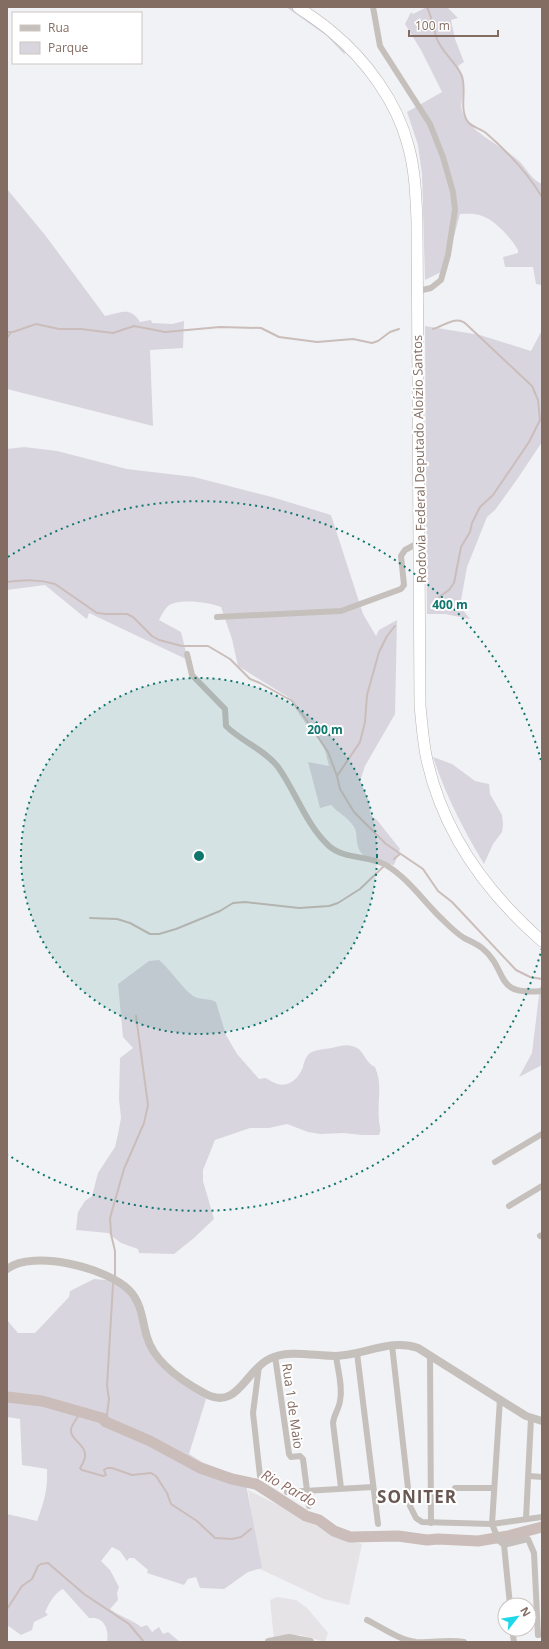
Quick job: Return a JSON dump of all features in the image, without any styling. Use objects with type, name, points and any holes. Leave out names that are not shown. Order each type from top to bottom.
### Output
[{"type":"highway","name":"Rodovia Federal Deputado Aloízio Santos","points":[[298,7],[332,32],[358,57],[380,86],[398,116],[408,145],[415,184],[418,291],[420,706],[427,760],[442,812],[461,848],[484,880],[542,941]]},
{"type":"street","points":[[373,7],[380,46],[430,124],[443,157],[453,192],[455,210],[448,255],[441,280],[431,288],[418,291]]},
{"type":"street","points":[[217,617],[332,613],[354,608],[401,589],[404,581],[400,556],[405,550],[420,542]]},
{"type":"street","points":[[187,654],[192,675],[225,708],[226,726],[272,760],[311,821],[330,847],[343,854],[386,865],[409,883],[443,920],[462,937],[482,948],[489,956],[507,986],[518,992],[542,992]]},
{"type":"street","points":[[495,1162],[542,1134]]},
{"type":"street","points":[[509,1206],[542,1186]]},
{"type":"street","points":[[7,1269],[23,1262],[53,1261],[95,1272],[122,1284],[132,1293],[138,1303],[153,1353],[186,1382],[211,1397],[220,1398],[234,1394],[259,1366],[275,1356],[292,1354],[336,1356],[392,1345],[411,1346],[430,1355],[531,1418],[542,1422]]},
{"type":"street","points":[[392,1345],[410,1506],[416,1518],[422,1522],[431,1523],[492,1524],[542,1517]]},
{"type":"street","points":[[357,1353],[378,1524]]},
{"type":"street","points":[[430,1355],[431,1523]]},
{"type":"street","name":"Rua 1 de Maio","points":[[275,1356],[289,1455],[292,1457],[300,1456],[303,1459],[307,1491]]},
{"type":"street","points":[[336,1356],[341,1399],[333,1423],[341,1488]]},
{"type":"street","points":[[259,1366],[253,1414],[260,1476]]},
{"type":"street","points":[[500,1399],[493,1488],[492,1524],[502,1543],[509,1597]]},
{"type":"street","points":[[526,1519],[531,1418]]},
{"type":"street","points":[[529,1476],[542,1477]]},
{"type":"street","points":[[287,1492],[373,1487]]},
{"type":"street","points":[[455,1488],[493,1488]]},
{"type":"street","points":[[307,1491],[309,1506]]},
{"type":"street","points":[[502,1543],[528,1539],[531,1543],[534,1553],[538,1635],[542,1634]]},
{"type":"street","points":[[367,1620],[408,1640],[423,1642],[451,1640],[464,1642]]},
{"type":"street","points":[[269,1642],[289,1638],[310,1642]]},
{"type":"shaded area","points":[[248,1490],[350,1541],[362,1544],[349,1605],[324,1599],[260,1569]]},
{"type":"shaded area","points":[[277,1597],[296,1600],[307,1608],[328,1633],[325,1642],[300,1635],[289,1635],[274,1640],[270,1600]]},
{"type":"green space","points":[[286,7],[299,7],[343,42],[345,55],[327,36]]},
{"type":"green space","points":[[427,7],[447,7],[458,18],[451,20],[455,39],[464,62],[458,66],[463,87],[461,109],[465,118],[478,132],[519,161],[532,177],[542,184],[542,285],[536,284],[533,267],[505,267],[503,257],[518,253],[515,245],[492,221],[479,215],[471,214],[460,214],[445,270],[425,280],[422,174],[418,145],[407,112],[442,92],[421,50],[405,24],[411,12],[413,14]]},
{"type":"green space","points":[[7,189],[45,235],[105,316],[120,312],[129,312],[133,314],[140,322],[151,320],[152,323],[172,324],[184,321],[183,348],[150,350],[153,426],[7,389]]},
{"type":"green space","points":[[425,326],[480,335],[531,351],[542,330],[542,442],[495,510],[487,517],[467,567],[460,606],[470,619],[445,614],[427,614]]},
{"type":"green space","points":[[24,447],[57,451],[127,469],[194,477],[272,497],[331,515],[363,614],[376,636],[379,630],[397,620],[395,714],[365,766],[360,781],[369,801],[370,815],[377,820],[400,849],[394,865],[371,860],[366,857],[359,848],[356,831],[349,820],[331,805],[320,808],[308,762],[329,766],[325,750],[316,734],[306,724],[288,697],[238,666],[232,639],[221,607],[202,602],[186,601],[168,606],[163,613],[159,620],[181,632],[188,660],[89,613],[87,619],[45,585],[7,590],[7,449]]},
{"type":"green space","points":[[433,757],[452,764],[475,781],[489,784],[490,794],[502,815],[503,824],[502,832],[493,844],[484,864],[456,812]]},
{"type":"green space","points":[[159,960],[195,997],[216,1002],[226,1035],[237,1054],[259,1079],[265,1078],[274,1083],[284,1085],[299,1075],[306,1057],[310,1053],[350,1045],[362,1052],[368,1062],[375,1067],[379,1080],[379,1135],[344,1133],[320,1134],[308,1132],[287,1124],[269,1128],[250,1128],[215,1140],[203,1170],[203,1181],[214,1219],[174,1254],[139,1253],[138,1249],[121,1243],[108,1233],[76,1230],[78,1212],[85,1201],[92,1196],[98,1173],[115,1147],[121,1118],[119,1099],[120,1058],[133,1048],[123,1037],[118,984],[149,961]]},
{"type":"green space","points":[[542,986],[542,1065],[519,1077],[532,1053],[540,987]]},
{"type":"green space","points":[[94,1279],[117,1281],[133,1300],[149,1350],[165,1370],[206,1399],[189,1454],[202,1462],[245,1479],[262,1568],[248,1572],[224,1589],[200,1588],[196,1577],[188,1579],[184,1585],[147,1573],[148,1570],[134,1558],[129,1558],[127,1561],[120,1551],[112,1547],[101,1561],[110,1570],[119,1587],[117,1593],[118,1600],[110,1609],[141,1627],[147,1625],[152,1632],[159,1627],[163,1634],[168,1632],[180,1642],[107,1642],[108,1635],[106,1627],[102,1621],[95,1618],[89,1618],[63,1589],[54,1596],[50,1602],[45,1612],[48,1615],[34,1622],[32,1630],[21,1635],[7,1625],[7,1514],[37,1521],[45,1495],[47,1469],[22,1465],[20,1419],[7,1417],[7,1320],[18,1333],[35,1333],[69,1297],[70,1291]]},
{"type":"waterway","points":[[427,7],[439,44],[461,74],[464,85],[464,111],[468,122],[472,126],[486,133],[509,155],[530,179],[542,197]]},
{"type":"waterway","points":[[433,329],[454,321],[466,324],[532,386],[538,400],[540,420],[529,442],[493,495],[480,507],[472,523],[470,532],[461,547],[454,583],[449,590],[439,597]]},
{"type":"waterway","points":[[7,332],[13,332],[36,324],[59,329],[81,329],[113,333],[134,326],[165,332],[220,327],[261,328],[279,337],[317,342],[353,339],[372,343],[378,341],[390,332],[399,329]]},
{"type":"waterway","points":[[7,338],[11,332]]},
{"type":"waterway","points":[[7,582],[31,580],[55,584],[97,613],[127,614],[133,617],[152,636],[159,640],[182,646],[208,646],[230,659],[250,679],[292,701],[328,752],[340,789],[354,812],[386,844],[423,869],[438,891],[452,902],[516,970],[530,977],[542,979]]},
{"type":"waterway","points":[[337,776],[360,742],[365,722],[367,695],[379,652],[387,636],[395,626]]},
{"type":"waterway","points":[[394,859],[400,854]]},
{"type":"waterway","points":[[90,918],[117,919],[130,923],[150,934],[159,934],[176,929],[220,911],[233,903],[245,902],[299,908],[329,906],[338,903],[360,889],[383,867]]},
{"type":"waterway","points":[[115,1278],[115,1251],[111,1234],[110,1218],[124,1169],[144,1123],[148,1105],[136,1016]]},
{"type":"waterway","points":[[106,1422],[109,1399],[107,1386],[113,1284]]},
{"type":"waterway","name":"Rio Pardo","points":[[7,1397],[42,1401],[102,1418],[106,1422],[150,1441],[200,1468],[232,1479],[256,1484],[306,1516],[319,1520],[334,1531],[350,1537],[398,1536],[427,1540],[438,1539],[478,1541],[508,1536],[542,1527]]},
{"type":"waterway","points":[[77,1410],[79,1414],[72,1425],[71,1434],[84,1449],[84,1460],[80,1468],[82,1470],[103,1476],[106,1475],[104,1470],[107,1468],[112,1468],[132,1475],[151,1473],[156,1476],[167,1493],[171,1504],[197,1521],[215,1538],[232,1539],[241,1537],[251,1529]]},
{"type":"waterway","points":[[7,1609],[22,1586],[32,1579],[38,1566],[48,1563],[84,1594],[129,1624],[144,1642]]},
{"type":"district","name":"SONITER","points":[[417,1497]]}]
